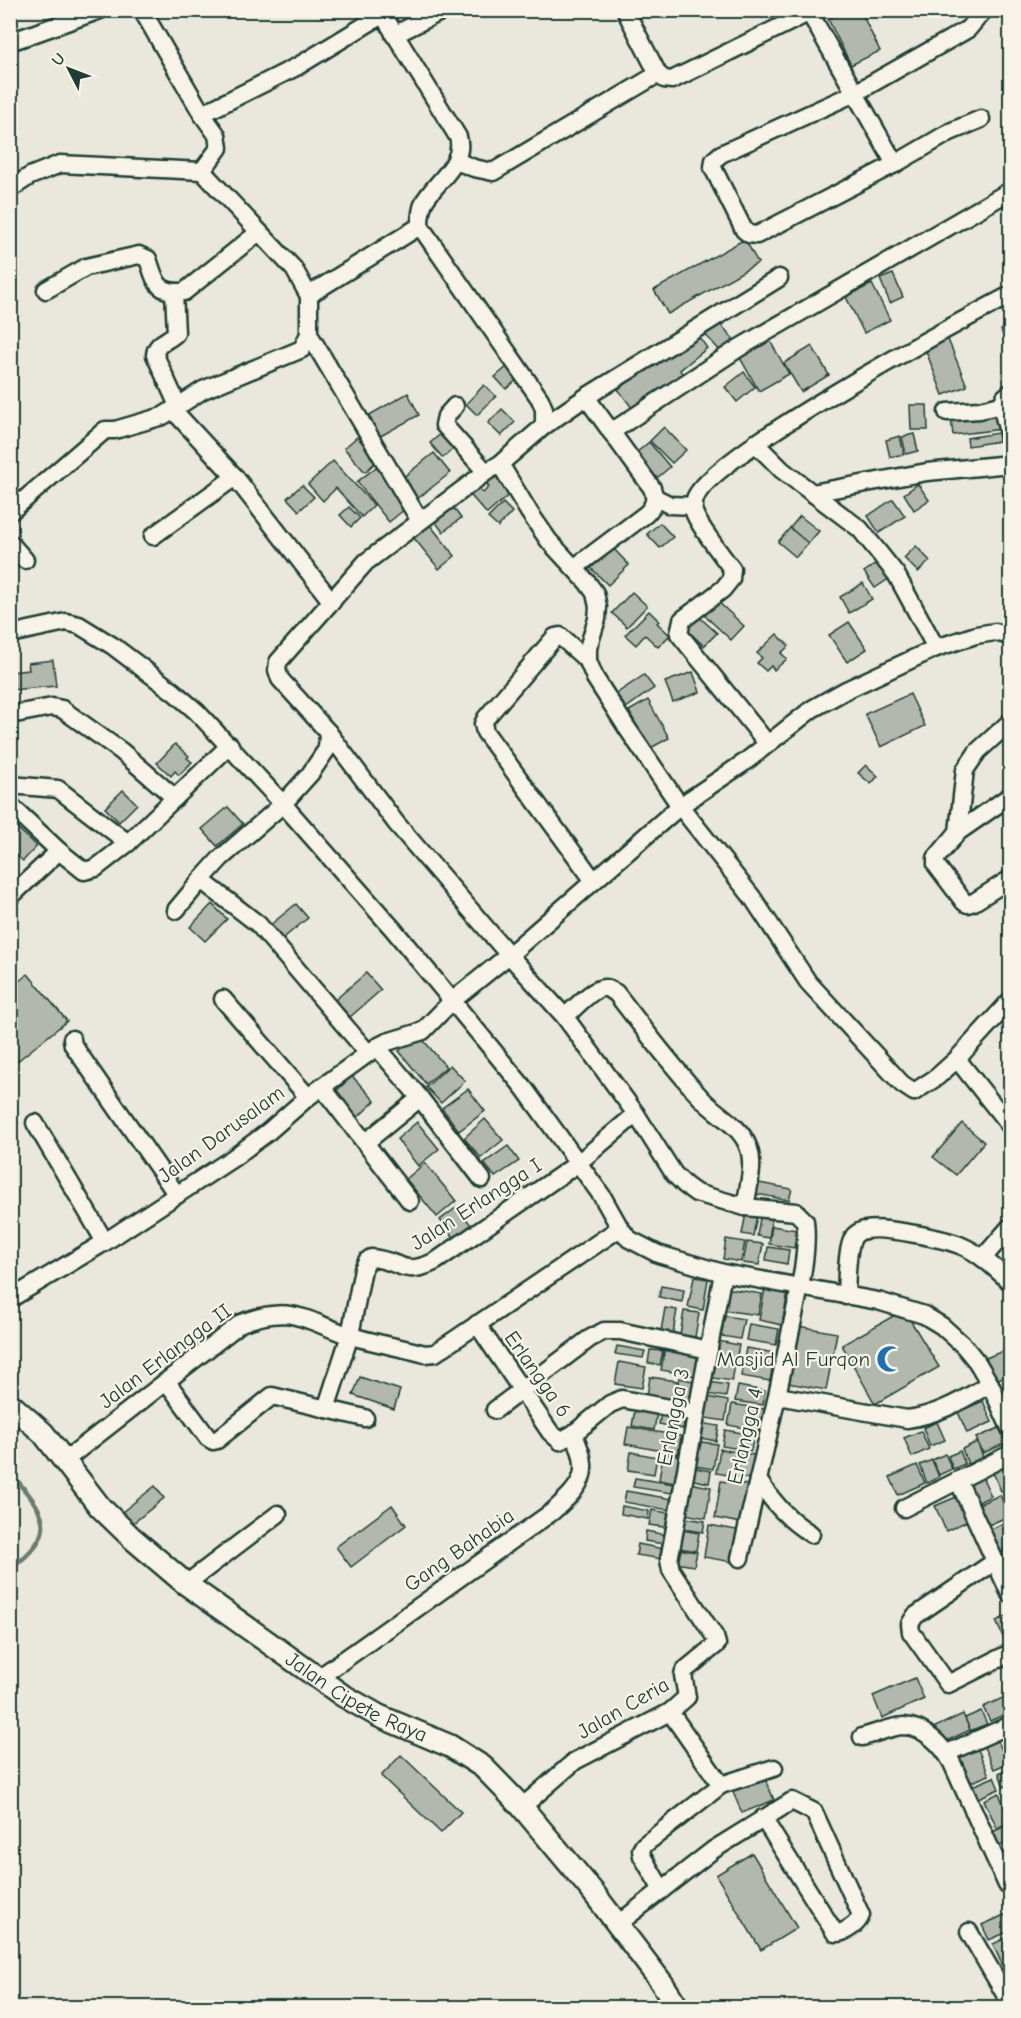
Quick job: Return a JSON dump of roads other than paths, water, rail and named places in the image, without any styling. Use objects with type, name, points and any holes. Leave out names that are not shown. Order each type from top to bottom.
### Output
[{"type":"main road","name":"Jalan Cipete Raya","points":[[10,1404],[43,1432],[85,1489],[119,1526],[186,1584],[317,1679],[379,1716],[450,1746],[483,1767],[522,1807],[618,1923],[678,2007]]},
{"type":"street","points":[[10,42],[100,10]]},
{"type":"street","points":[[142,10],[202,114],[217,135],[219,148],[202,171]]},
{"type":"street","points":[[394,35],[444,10]]},
{"type":"street","points":[[628,10],[627,14],[657,74],[664,79],[672,80],[811,11],[895,164]]},
{"type":"street","points":[[981,120],[950,132],[895,164],[757,235],[749,234],[744,230],[713,168],[714,160],[721,154],[855,93],[968,30],[984,10]]},
{"type":"street","points":[[202,114],[298,66],[381,13],[458,137],[461,147],[456,161],[424,203],[420,226],[540,399],[544,409],[544,426]]},
{"type":"street","points":[[456,161],[493,172],[657,74]]},
{"type":"street","points":[[10,189],[30,176],[60,164],[202,171],[294,269],[309,296],[309,334],[302,349],[203,390],[163,416],[115,430],[105,430],[10,512]]},
{"type":"street","points":[[611,432],[740,348],[1011,191]]},
{"type":"street","points":[[309,296],[420,226]]},
{"type":"street","points":[[46,290],[86,267],[139,255],[148,259],[156,282],[161,288],[169,292],[184,291],[259,232]]},
{"type":"street","points":[[174,292],[176,333],[155,349],[155,355],[175,408],[235,477],[332,603],[366,562],[493,468],[544,426],[585,397],[779,278]]},
{"type":"street","points":[[768,743],[680,634],[682,620],[732,579],[732,569],[694,512],[695,497],[704,485],[755,444],[938,334],[1011,295]]},
{"type":"street","points":[[309,334],[420,521]]},
{"type":"street","points":[[574,568],[646,514],[653,507],[656,498],[652,488],[585,397]]},
{"type":"street","points":[[947,412],[980,410],[1006,399],[1011,440]]},
{"type":"street","points":[[455,406],[446,416],[444,425],[493,468],[549,541],[595,593],[598,607],[597,619],[588,648],[588,662]]},
{"type":"street","points":[[755,444],[782,470],[861,529],[896,574],[936,648]]},
{"type":"street","points":[[812,493],[927,472],[1011,464]]},
{"type":"street","points":[[153,536],[235,477]]},
{"type":"street","points":[[656,498],[670,504],[694,506]]},
{"type":"street","points":[[10,543],[25,560]]},
{"type":"street","name":"Erlangga 4","points":[[332,603],[278,662],[277,670],[280,679],[328,732],[396,823],[565,1017],[636,1114],[674,1174],[696,1193],[746,1207],[796,1212],[805,1221],[806,1236],[800,1287],[778,1396],[740,1558]]},
{"type":"street","points":[[10,634],[66,622],[79,624],[113,646],[197,712],[230,745],[393,929],[524,1088],[602,1196],[629,1239],[658,1254],[723,1273],[901,1307],[933,1321],[964,1346],[990,1384],[1011,1428]]},
{"type":"street","name":"Jalan Darusalam","points":[[10,1299],[105,1242],[177,1195],[267,1132],[308,1097],[373,1050],[387,1042],[423,1030],[452,1001],[509,955],[680,806],[745,762],[812,709],[837,694],[936,648],[976,635],[995,632],[1011,636]]},
{"type":"street","points":[[594,881],[485,732],[483,724],[555,637],[560,636],[588,662],[595,678],[680,806],[752,897],[808,982],[902,1084],[914,1092],[920,1089],[957,1059],[1011,1001]]},
{"type":"street","points":[[10,715],[52,707],[62,709],[121,751],[175,798]]},
{"type":"street","points":[[958,832],[965,770],[978,751],[1011,722]]},
{"type":"street","points":[[176,909],[221,858],[283,804],[310,774],[327,749],[328,732]]},
{"type":"street","points":[[10,805],[84,871],[96,868],[128,843],[230,745]]},
{"type":"street","points":[[10,785],[58,789],[128,843]]},
{"type":"street","points":[[1011,796],[958,832],[936,858],[936,865],[964,902],[968,904],[1011,879]]},
{"type":"street","points":[[10,897],[59,851]]},
{"type":"street","points":[[201,880],[258,924],[420,1098],[482,1179]]},
{"type":"street","points":[[565,1017],[598,989],[606,988],[616,993],[671,1063],[747,1143],[751,1159],[746,1207]]},
{"type":"street","points":[[223,999],[308,1097]]},
{"type":"street","points":[[72,1039],[73,1045],[97,1082],[177,1195]]},
{"type":"street","points":[[957,1059],[1011,1126]]},
{"type":"street","points":[[322,1087],[410,1201]]},
{"type":"street","points":[[366,1142],[420,1098]]},
{"type":"street","points":[[578,1164],[636,1114]]},
{"type":"street","points":[[35,1123],[105,1242]]},
{"type":"street","name":"Jalan Erlangga I","points":[[350,1335],[363,1269],[371,1258],[409,1270],[421,1269],[447,1254],[578,1164]]},
{"type":"street","points":[[983,1258],[1011,1227]]},
{"type":"street","name":"Jalan Erlangga II","points":[[64,1461],[241,1323],[272,1313],[288,1314],[350,1335],[425,1354],[435,1353],[620,1228]]},
{"type":"street","points":[[846,1296],[850,1247],[854,1237],[868,1229],[884,1230],[962,1246],[983,1258],[1011,1282]]},
{"type":"street","name":"Erlangga 3","points":[[715,1637],[671,1570],[669,1560],[723,1273]]},
{"type":"street","name":"Erlangga 6","points":[[477,1324],[560,1442],[610,1404],[622,1399],[696,1413]]},
{"type":"street","points":[[495,1410],[589,1339],[604,1332],[620,1331],[709,1350]]},
{"type":"street","points":[[326,1408],[350,1335]]},
{"type":"street","points":[[167,1382],[208,1438],[213,1441],[272,1396],[365,1418]]},
{"type":"street","points":[[778,1396],[908,1419],[946,1409],[990,1384]]},
{"type":"street","name":"Gang Bahabia","points":[[317,1679],[552,1512],[573,1493],[583,1474],[584,1462],[573,1434]]},
{"type":"street","points":[[904,1508],[1011,1454]]},
{"type":"street","points":[[758,1480],[784,1515],[810,1534]]},
{"type":"street","points":[[958,1480],[994,1562],[1011,1594]]},
{"type":"street","points":[[186,1584],[278,1514]]},
{"type":"street","points":[[994,1562],[915,1616],[910,1624],[911,1632],[948,1684],[1011,1653]]},
{"type":"street","name":"Jalan Ceria","points":[[522,1807],[575,1761],[670,1712],[687,1697],[684,1671],[715,1647],[717,1641],[715,1637]]},
{"type":"street","points":[[670,1712],[721,1785]]},
{"type":"street","points":[[862,1737],[903,1726],[925,1732],[947,1753],[1009,1884]]},
{"type":"street","points":[[947,1753],[1009,1730]]},
{"type":"street","points":[[662,1890],[642,1856],[642,1848],[721,1785],[774,1768]]},
{"type":"street","points":[[618,1923],[713,1850],[763,1818],[792,1801],[814,1812],[861,1915],[859,1920],[842,1933],[835,1933],[763,1818]]},
{"type":"street","points":[[969,1932],[1011,2003]]},
{"type":"waterway","points":[[10,1473],[33,1500],[43,1522],[42,1533],[36,1544],[10,1569]]},
{"type":"place","name":"Masjid Al Furqon","points":[[890,1359]]}]
